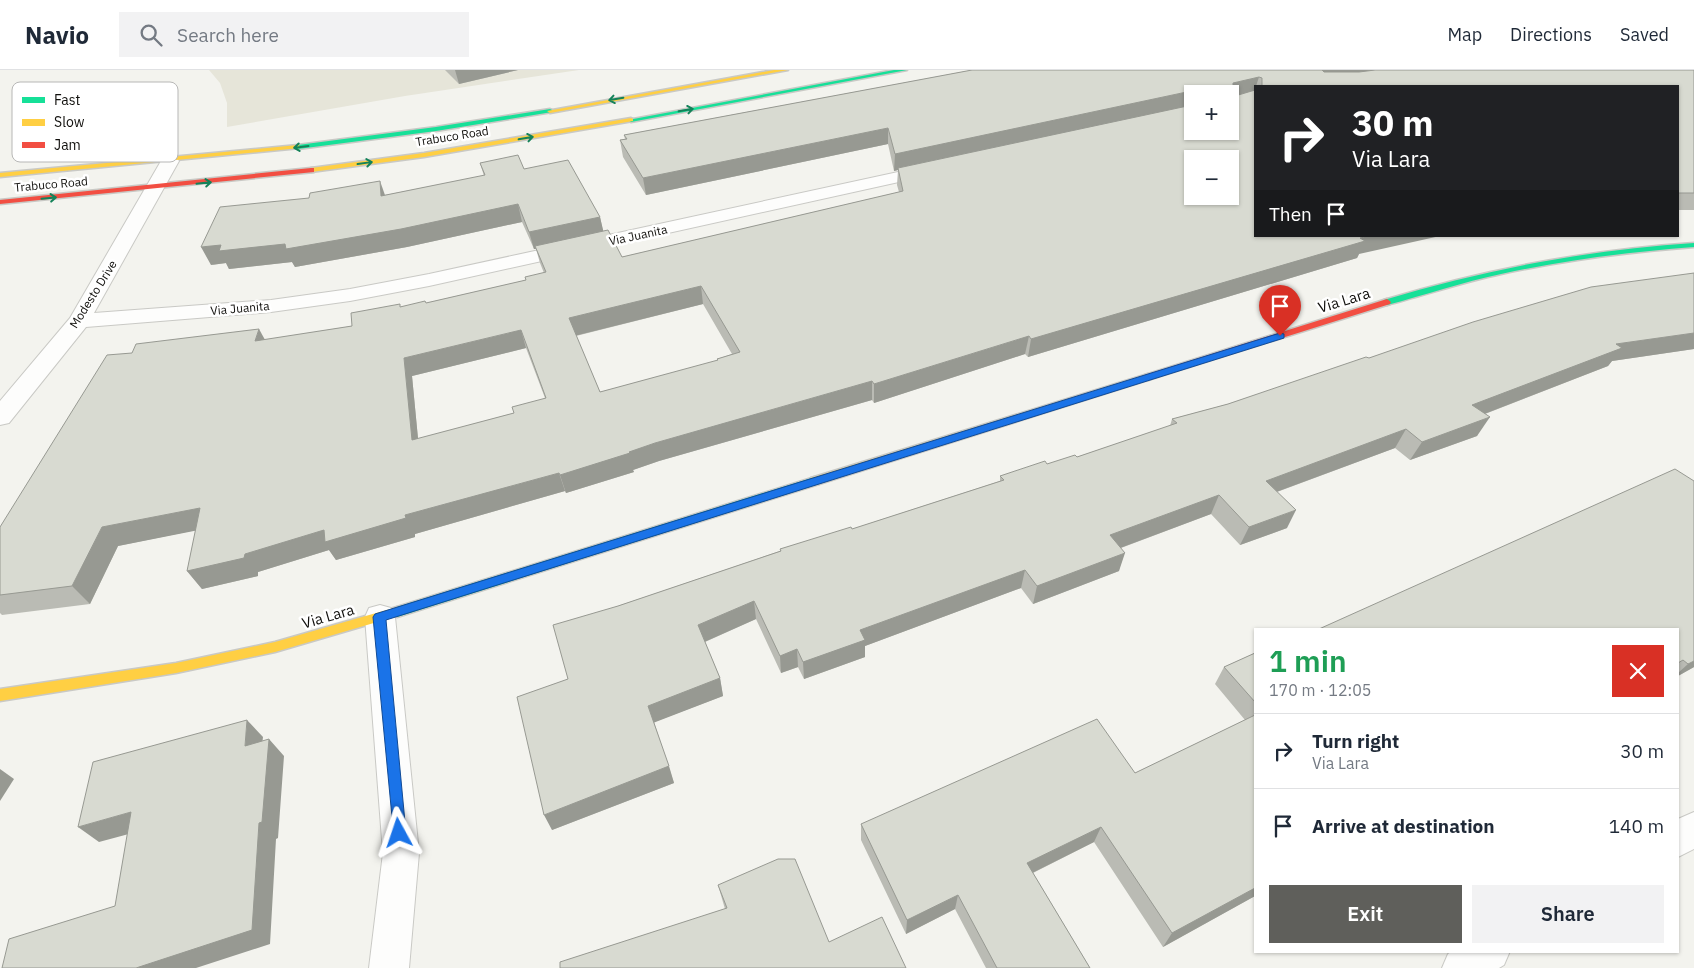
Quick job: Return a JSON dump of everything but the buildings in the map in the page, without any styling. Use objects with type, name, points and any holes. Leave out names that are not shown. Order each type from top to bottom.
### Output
[{"type":"main road","name":"Trabuco Road","points":[[178,160],[436,129],[785,70]]},
{"type":"main road","name":"Trabuco Road","points":[[0,202],[156,188],[336,167],[501,143],[904,70]]},
{"type":"main road","name":"Trabuco Road","points":[[0,175],[158,162]]},
{"type":"main road","name":"Via Lara","points":[[0,695],[176,668],[275,647],[380,617],[1412,294],[1485,274],[1539,261],[1649,247],[1694,245]]},
{"type":"street","name":"Modesto Drive","points":[[0,417],[78,321],[169,162]]},
{"type":"street","name":"Via Juanita","points":[[78,321],[271,306],[350,294],[457,274],[953,166]]},
{"type":"street","points":[[380,617],[401,853],[389,968]]},
{"type":"street","points":[[1679,838],[1694,829]]},
{"type":"street","points":[[1462,968],[1487,953]]},
{"type":"shaded area","points":[[209,70],[579,70],[405,96],[227,127],[227,103],[220,83]]},
{"type":"traffic: fast","points":[[631,120],[904,70]]},
{"type":"traffic: fast","points":[[298,147],[436,129],[550,111]]},
{"type":"traffic: fast","points":[[1387,302],[1500,271],[1577,257],[1694,245]]},
{"type":"traffic: fast","points":[[397,612],[815,481]]},
{"type":"traffic: slow","points":[[550,111],[785,70]]},
{"type":"traffic: slow","points":[[311,170],[424,155],[631,120]]},
{"type":"traffic: slow","points":[[178,158],[298,147]]},
{"type":"traffic: slow","points":[[0,175],[138,162]]},
{"type":"traffic: slow","points":[[815,481],[1148,377]]},
{"type":"traffic: slow","points":[[0,695],[176,668],[275,647],[397,612]]},
{"type":"traffic: jam","points":[[0,202],[311,170]]},
{"type":"traffic: jam","points":[[1148,377],[1387,302]]},
{"type":"route","points":[[399,833],[380,617],[1280,336]]}]
